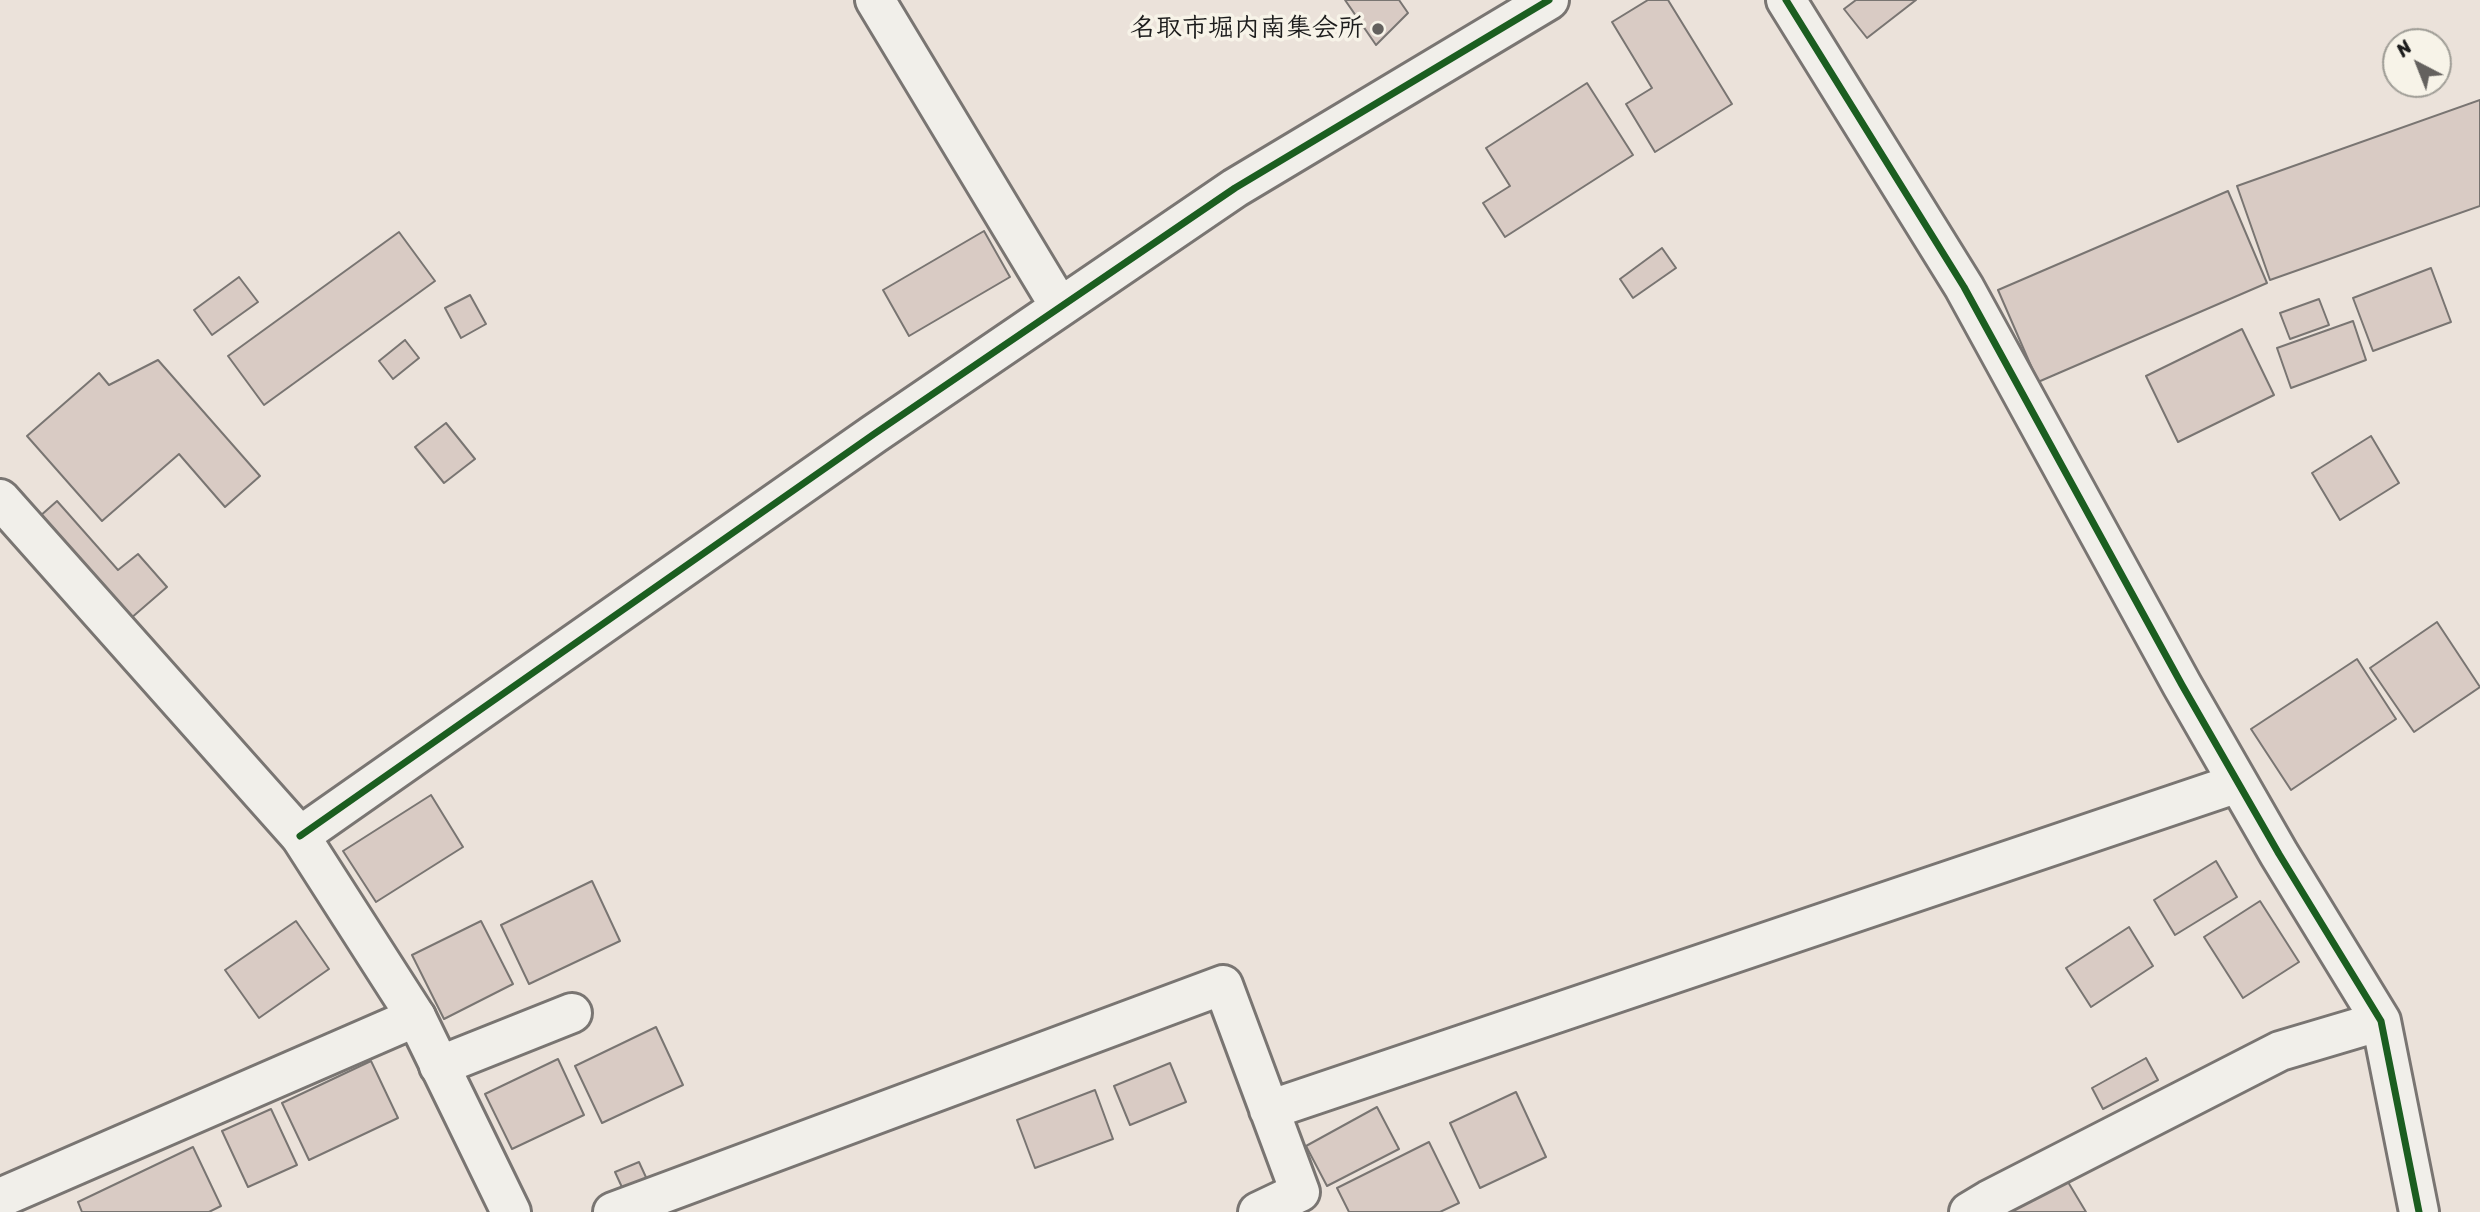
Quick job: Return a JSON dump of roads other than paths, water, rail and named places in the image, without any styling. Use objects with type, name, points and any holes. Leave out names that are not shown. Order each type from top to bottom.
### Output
[{"type":"street","points":[[875,0],[1060,307]]},
{"type":"street","points":[[300,836],[1235,188],[1549,0]]},
{"type":"street","points":[[1786,0],[1964,287],[2182,685],[2279,854],[2382,1021],[2419,1212]]},
{"type":"street","points":[[0,499],[300,836],[416,1017],[511,1212]]},
{"type":"street","points":[[1269,1110],[2238,783]]},
{"type":"street","points":[[613,1212],[1223,985],[1302,1202],[1258,1212]]},
{"type":"street","points":[[439,1066],[572,1013]]},
{"type":"street","points":[[0,1198],[416,1017]]},
{"type":"street","points":[[1969,1212],[1989,1199],[2280,1051],[2382,1021]]},
{"type":"place","name":"名取市堀内南集会所","points":[[1378,29]]}]
